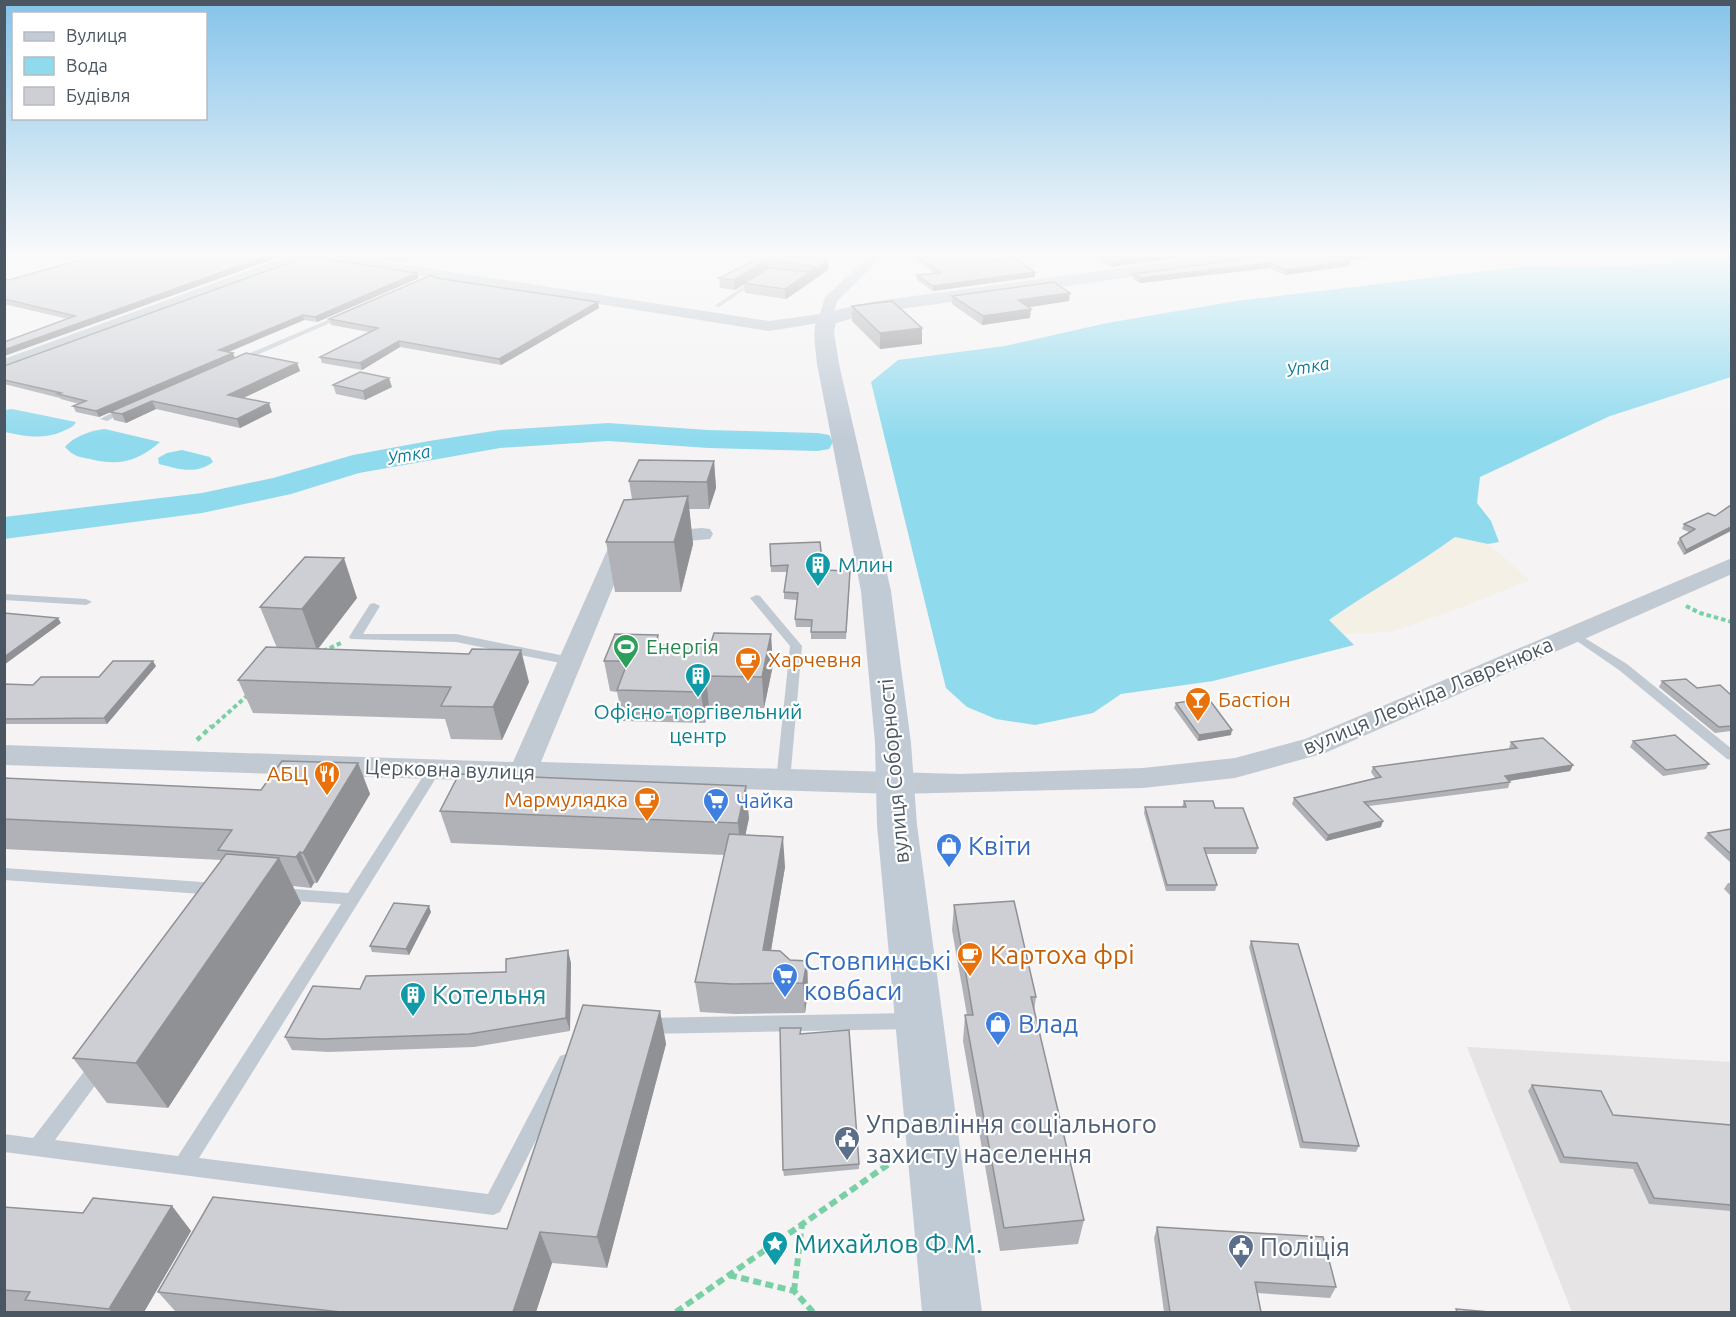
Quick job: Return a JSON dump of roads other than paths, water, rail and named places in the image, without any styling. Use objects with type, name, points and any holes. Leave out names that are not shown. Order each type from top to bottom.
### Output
[{"type":"main road","points":[[827,318],[845,315]]},
{"type":"main road","name":"вулиця Соборності","points":[[827,318],[825,332],[828,364],[876,591],[951,1312]]},
{"type":"street","points":[[4,365],[140,315]]},
{"type":"street","points":[[697,315],[769,326],[827,318]]},
{"type":"street","points":[[776,315],[805,320]]},
{"type":"street","points":[[522,773],[622,540],[702,534]]},
{"type":"street","name":"вулиця Леоніда Лавренюка","points":[[895,784],[1143,778],[1235,768],[1315,746],[1575,635],[1731,565]]},
{"type":"street","name":"Церковна вулиця","points":[[4,756],[895,784]]},
{"type":"lane","points":[[233,363],[344,315]]},
{"type":"lane","points":[[104,418],[136,405]]},
{"type":"lane","points":[[4,597],[86,602]]},
{"type":"lane","points":[[756,598],[796,646],[783,781]]},
{"type":"lane","points":[[374,606],[355,637],[456,638],[570,661]]},
{"type":"lane","points":[[1575,635],[1623,667],[1731,756]]},
{"type":"lane","points":[[183,1166],[434,770]]},
{"type":"lane","points":[[4,874],[230,890],[216,909]]},
{"type":"lane","points":[[264,892],[353,899]]},
{"type":"lane","points":[[632,1027],[919,1021]]},
{"type":"lane","points":[[4,1143],[493,1205],[573,1048]]},
{"type":"lane","points":[[38,1147],[109,1052]]},
{"type":"water","points":[[1151,315],[1731,315],[1731,377],[1610,416],[1480,477],[1477,503],[1491,521],[1499,542],[1488,544],[1455,537],[1329,620],[1354,645],[1213,681],[1121,694],[1093,713],[1035,725],[996,719],[967,707],[946,688],[871,382],[898,360],[1005,346]]},
{"type":"water","points":[[12,409],[76,422],[68,429],[40,437],[5,432],[5,410]]},
{"type":"water","points":[[105,429],[160,442],[135,458],[119,462],[79,457],[65,447],[83,435]]},
{"type":"water","points":[[182,450],[210,457],[213,462],[193,470],[159,464],[158,458],[167,453]]},
{"type":"waterway","name":"Утка","points":[[4,528],[202,503],[279,487],[353,465],[500,439],[608,432],[708,439],[818,442]]},
{"type":"place","name":"Млин","points":[[818,588]]},
{"type":"place","name":"Енергія","points":[[626,670]]},
{"type":"place","name":"Харчевня","points":[[748,683]]},
{"type":"place","name":"Офісно-торгівельний центр","points":[[698,699]]},
{"type":"place","name":"Бастіон","points":[[1198,723]]},
{"type":"place","name":"АБЦ","points":[[327,797]]},
{"type":"place","name":"Мармулядка","points":[[647,823]]},
{"type":"place","name":"Чайка","points":[[716,824]]},
{"type":"place","name":"Квіти","points":[[949,869]]},
{"type":"place","name":"Картоха фрі","points":[[970,978]]},
{"type":"place","name":"Стовпинські ковбаси","points":[[785,999]]},
{"type":"place","name":"Котельня","points":[[413,1018]]},
{"type":"place","name":"Влад","points":[[998,1047]]},
{"type":"place","name":"Управління соціального захисту населення","points":[[847,1162]]},
{"type":"place","name":"Михайлов Ф.М.","points":[[775,1267]]},
{"type":"place","name":"Поліція","points":[[1241,1270]]}]
